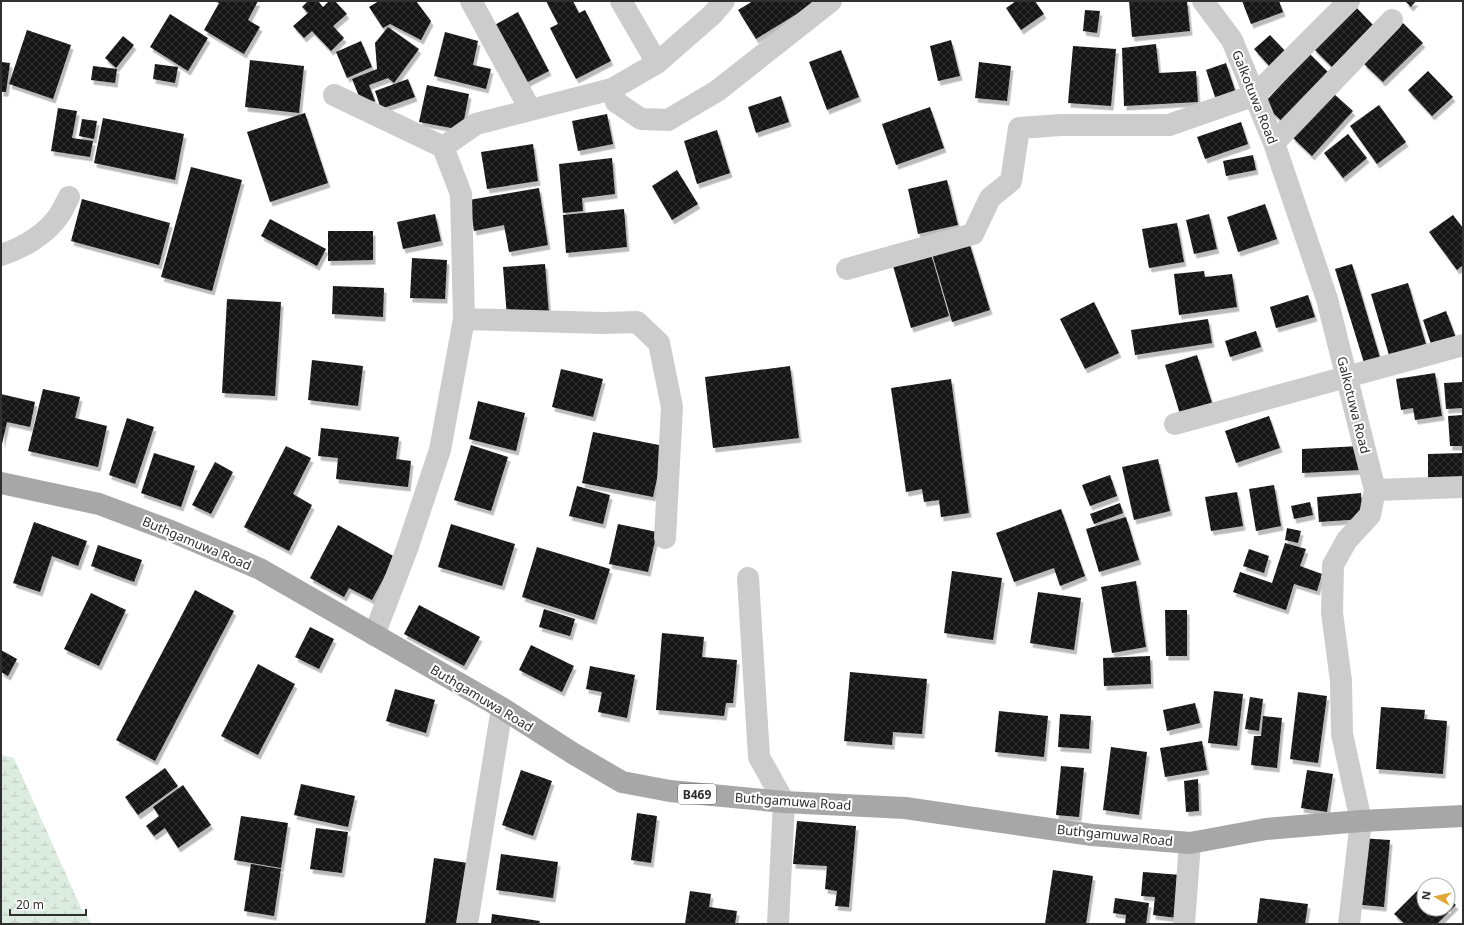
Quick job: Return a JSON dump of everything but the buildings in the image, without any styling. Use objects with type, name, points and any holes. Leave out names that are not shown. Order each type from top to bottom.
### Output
[{"type":"main road","name":"Buthgamuwa Road","points":[[1,483],[99,504],[171,531],[260,569],[502,708],[574,754],[622,782],[670,791],[784,802],[906,808],[1092,834],[1190,843],[1266,829],[1361,821],[1463,816]]},
{"type":"street","points":[[471,1],[530,109]]},
{"type":"street","points":[[621,1],[658,63]]},
{"type":"street","points":[[443,147],[476,124],[612,89],[658,63],[713,14],[724,1]]},
{"type":"street","points":[[612,89],[616,102],[641,119],[668,120],[717,91],[831,1]]},
{"type":"street","name":"Galkotuwa Road","points":[[1203,1],[1232,40],[1274,143],[1327,299],[1376,490],[1370,514],[1346,540],[1333,565],[1332,613],[1341,681],[1342,734],[1361,821],[1349,924]]},
{"type":"street","points":[[847,269],[973,234],[990,198],[1011,181],[1019,128],[1061,125],[1169,125],[1255,95],[1349,1]]},
{"type":"street","points":[[1274,143],[1392,20]]},
{"type":"street","points":[[334,95],[443,147],[462,194],[464,319],[440,450],[407,549],[374,635]]},
{"type":"street","points":[[1,254],[14,251],[47,229],[60,214],[69,197]]},
{"type":"street","points":[[464,319],[603,323],[637,322],[660,343],[672,407],[665,538]]},
{"type":"street","points":[[1176,424],[1463,346]]},
{"type":"street","points":[[1376,490],[1463,487]]},
{"type":"street","points":[[748,578],[759,757],[784,802],[778,924]]},
{"type":"street","points":[[467,924],[502,708]]},
{"type":"street","points":[[1184,924],[1190,843]]},
{"type":"green space","points":[[1,755],[14,758],[81,908],[92,924],[1,924]]}]
